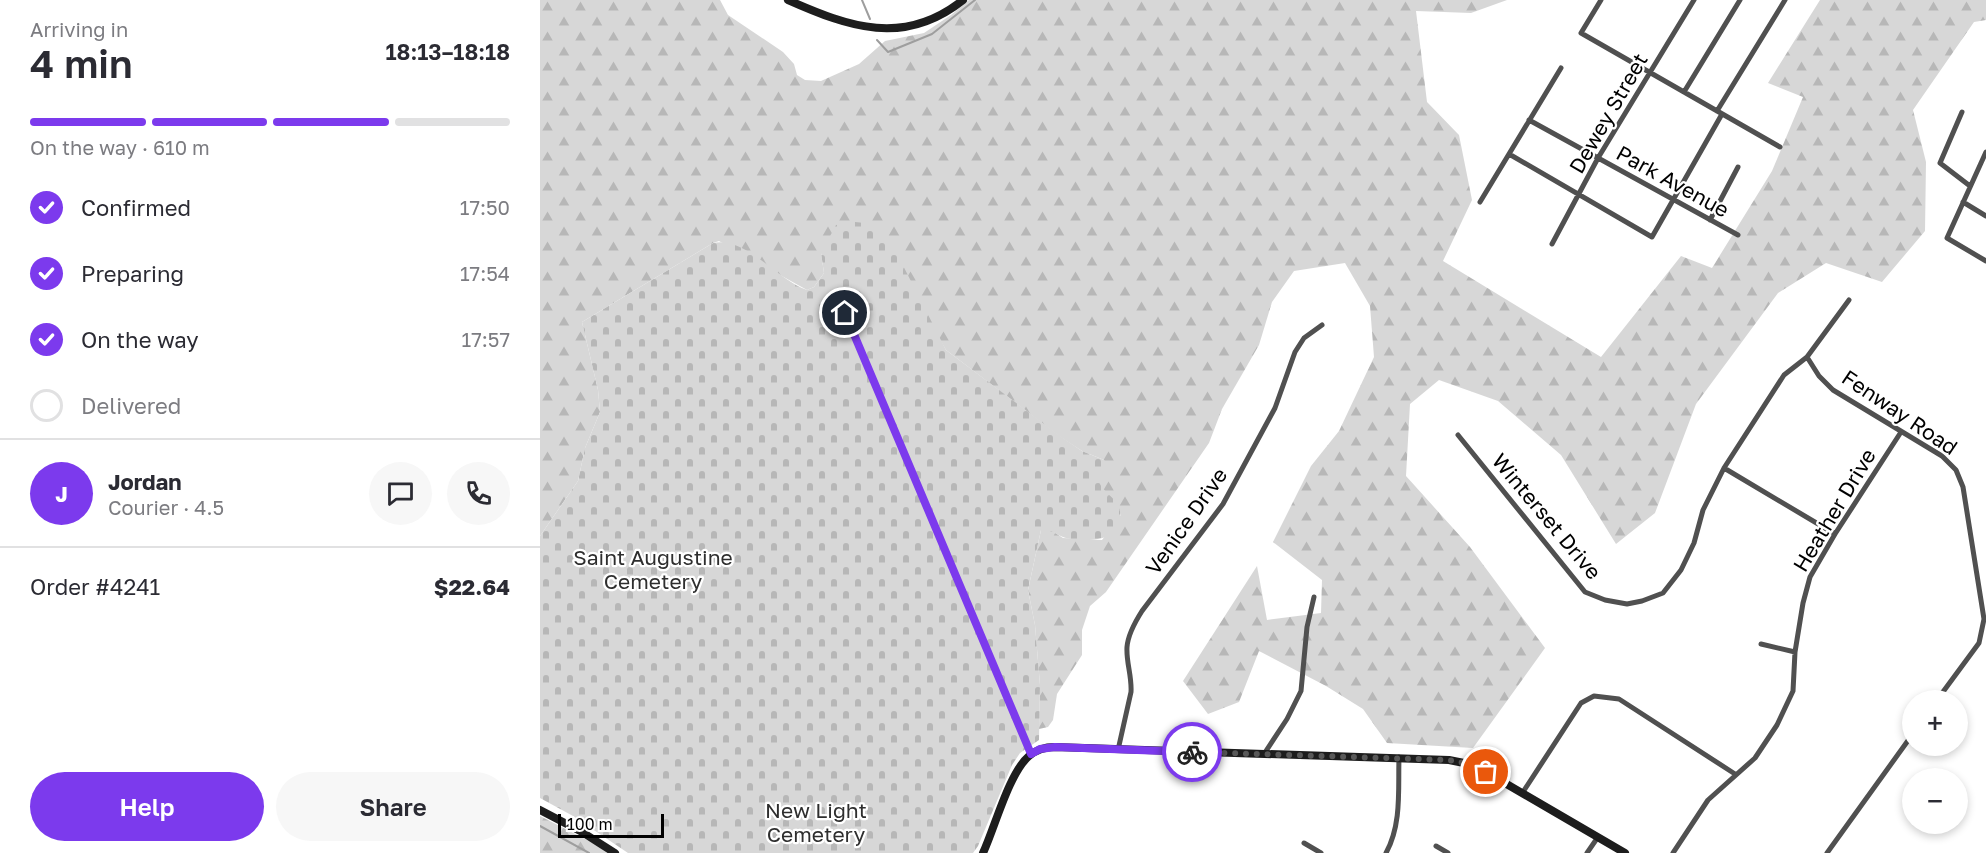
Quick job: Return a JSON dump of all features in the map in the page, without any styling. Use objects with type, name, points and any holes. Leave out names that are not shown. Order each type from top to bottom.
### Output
[{"type":"street","points":[[788,0],[832,19],[874,29],[896,28],[920,23],[937,17],[963,0]]},
{"type":"street","points":[[1601,0],[1581,33],[1780,147]]},
{"type":"street","name":"Dewey Street","points":[[1552,244],[1598,158],[1694,0]]},
{"type":"street","points":[[1684,92],[1740,0]]},
{"type":"street","points":[[1509,153],[1652,237],[1720,112],[1785,0]]},
{"type":"street","points":[[1480,202],[1561,68]]},
{"type":"street","points":[[1962,112],[1940,163],[1970,186]]},
{"type":"street","name":"Park Avenue","points":[[1529,120],[1738,235]]},
{"type":"street","points":[[1986,152],[1983,164],[1970,186],[1947,238],[1986,261]]},
{"type":"street","points":[[1710,220],[1738,167]]},
{"type":"street","points":[[1963,202],[1986,216]]},
{"type":"street","name":"Winterset Drive","points":[[1458,435],[1585,592],[1605,600],[1627,604],[1642,601],[1663,593],[1681,570],[1694,543],[1703,510],[1724,468],[1784,375],[1807,357],[1849,300]]},
{"type":"street","points":[[845,313],[1031,754]]},
{"type":"street","name":"Venice Drive","points":[[1118,750],[1131,692],[1127,646],[1131,629],[1222,504],[1275,408],[1295,352],[1304,338],[1322,325]]},
{"type":"street","name":"Fenway Road","points":[[1807,357],[1819,376],[1833,390],[1942,456],[1956,470],[1963,487],[1984,619],[1979,643],[1944,690]]},
{"type":"street","name":"Heather Drive","points":[[1673,853],[1708,800],[1755,758],[1777,725],[1793,691],[1795,652],[1810,577],[1901,432]]},
{"type":"street","points":[[1724,468],[1835,534]]},
{"type":"street","points":[[1264,754],[1301,691],[1307,627],[1314,597]]},
{"type":"street","points":[[1761,644],[1795,652]]},
{"type":"street","points":[[1523,792],[1581,703],[1594,696],[1619,699],[1736,774]]},
{"type":"street","points":[[983,853],[1019,768],[1031,754],[1047,747],[1449,760],[1486,772],[1625,853]]},
{"type":"street","points":[[1827,853],[1902,749]]},
{"type":"street","points":[[1386,853],[1395,833],[1399,758]]},
{"type":"street","points":[[540,810],[582,832],[615,853]]},
{"type":"street","points":[[1587,853],[1598,837]]},
{"type":"street","points":[[1304,843],[1321,853]]},
{"type":"street","points":[[1436,846],[1448,853]]},
{"type":"green space","points":[[540,0],[720,0],[728,15],[783,52],[794,64],[797,75],[805,80],[821,81],[859,64],[885,41],[924,33],[969,0],[1507,0],[1471,13],[1416,11],[1427,102],[1459,135],[1472,200],[1443,261],[1601,357],[1681,256],[1712,268],[1772,171],[1803,97],[1768,83],[1820,0],[1986,0],[1986,20],[1974,22],[1913,110],[1926,162],[1925,231],[1882,282],[1826,263],[1778,293],[1696,404],[1655,513],[1616,544],[1561,455],[1498,401],[1439,380],[1410,404],[1406,476],[1470,547],[1545,648],[1473,748],[1387,743],[1363,709],[1326,686],[1259,651],[1239,702],[1208,714],[1183,681],[1257,566],[1267,620],[1321,613],[1322,580],[1273,542],[1311,466],[1339,431],[1374,357],[1370,306],[1345,263],[1294,271],[1272,302],[1259,345],[1222,409],[1209,443],[1106,592],[1090,606],[1082,630],[1082,655],[1057,694],[1053,720],[1048,727],[1039,729],[1040,685],[1035,625],[1028,590],[1041,530],[1051,530],[1063,538],[1102,540],[1121,515],[1099,484],[1104,460],[1082,451],[1059,436],[946,350],[939,338],[821,253],[824,273],[814,287],[807,290],[719,241],[582,322],[598,390],[600,412],[585,448],[578,481],[540,536]]},
{"type":"green space","points":[[855,222],[879,231],[891,242],[946,350],[1060,436],[1082,451],[1108,464],[1099,482],[1117,504],[1120,522],[1112,534],[1091,540],[1069,539],[1051,531],[1041,530],[1028,590],[1035,625],[1040,685],[1039,740],[1020,753],[1012,765],[973,853],[628,853],[573,816],[540,798],[540,536],[578,481],[585,448],[600,412],[598,390],[582,322],[713,243],[737,246],[749,252],[796,285],[807,290],[814,287],[824,273],[821,253],[836,225]]},
{"type":"green space","points":[[540,816],[595,844],[607,853],[540,853]]},
{"type":"waterway","points":[[862,0],[870,19]]},
{"type":"waterway","points":[[877,40],[888,52],[932,34],[975,0]]},
{"type":"waterway","points":[[540,826],[589,853]]},
{"type":"way so far","points":[[1192,752],[1449,760],[1486,772]]},
{"type":"route","points":[[845,313],[1031,754],[1047,747],[1192,752]]},
{"type":"park label","name":"Saint Augustine Cemetery","points":[[653,569]]},
{"type":"park label","name":"New Light Cemetery","points":[[816,822]]}]
